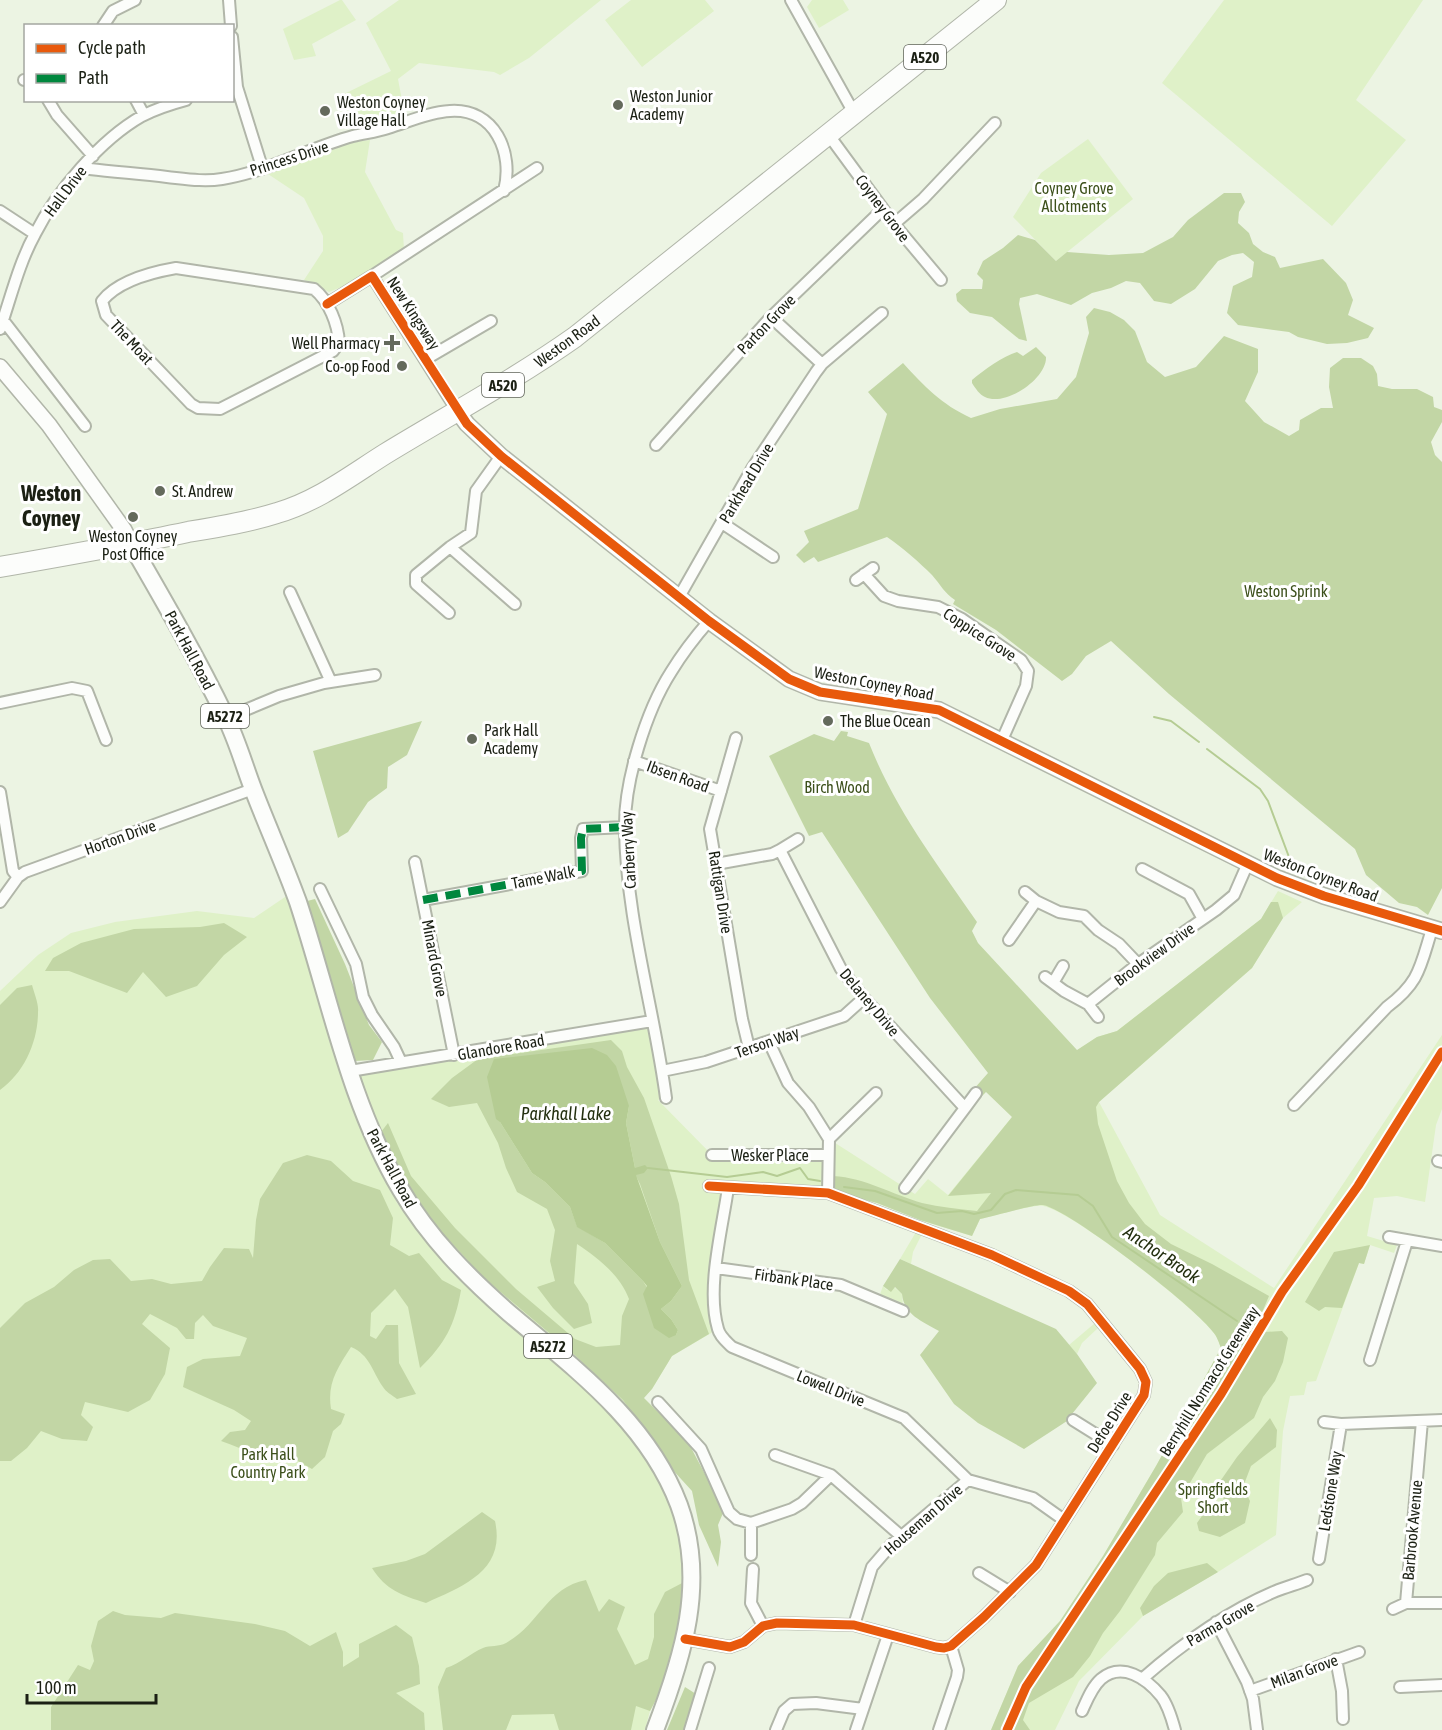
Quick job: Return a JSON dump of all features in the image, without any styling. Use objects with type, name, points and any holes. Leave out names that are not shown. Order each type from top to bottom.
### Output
[{"type":"highway","name":"Weston Road","points":[[0,567],[130,544],[278,513],[308,501],[458,412],[575,337],[996,0]]},
{"type":"main road","name":"Park Hall Road","points":[[130,544],[226,717],[297,899],[364,1116],[388,1167],[422,1222],[448,1253],[488,1293],[606,1397],[636,1431],[661,1467],[673,1490],[684,1520],[692,1561],[690,1617],[676,1672],[655,1730]]},
{"type":"street","points":[[104,24],[113,11],[135,0]]},
{"type":"street","points":[[231,24],[232,1]]},
{"type":"street","points":[[793,1],[854,113]]},
{"type":"street","points":[[234,70],[235,87],[262,167]]},
{"type":"street","points":[[49,102],[57,115],[93,156]]},
{"type":"street","points":[[136,102],[144,115]]},
{"type":"street","name":"Hall Drive","points":[[2,324],[34,234],[65,188],[93,156],[132,123],[144,115],[179,102]]},
{"type":"street","name":"Princess Drive","points":[[84,165],[90,169],[204,181],[223,179],[353,136],[371,134],[435,113],[465,111],[478,117],[501,139],[507,156],[508,176],[504,191]]},
{"type":"street","points":[[894,224],[923,199],[995,123]]},
{"type":"street","name":"Coyney Grove","points":[[828,134],[882,209],[941,280]]},
{"type":"street","points":[[372,276],[537,168]]},
{"type":"street","name":"Parton Grove","points":[[656,445],[771,317],[882,209]]},
{"type":"street","points":[[0,211],[34,234]]},
{"type":"street","name":"The Moat","points":[[176,268],[314,289],[327,304],[339,332],[339,343],[333,351],[220,409],[207,410],[190,404],[106,315],[102,301],[108,293],[151,272],[176,268]]},
{"type":"street","name":"New Kingsway","points":[[327,304],[372,276],[458,412]]},
{"type":"street","name":"Parkhead Drive","points":[[679,597],[753,467],[819,368],[882,313]]},
{"type":"street","points":[[771,317],[819,368]]},
{"type":"street","points":[[426,359],[490,321]]},
{"type":"street","points":[[2,324],[85,426]]},
{"type":"street","points":[[0,367],[49,425],[124,530],[130,544]]},
{"type":"street","name":"Weston Coyney Road","points":[[458,412],[467,424],[501,456],[709,621],[789,679],[820,692],[939,710],[1248,863],[1324,896],[1437,930]]},
{"type":"street","points":[[449,613],[416,584],[416,575],[471,533],[476,491],[501,456]]},
{"type":"street","points":[[722,523],[773,557]]},
{"type":"street","points":[[450,547],[515,604]]},
{"type":"street","name":"Coppice Grove","points":[[864,574],[884,596],[898,601],[938,606],[962,619],[1021,660],[1028,671],[1026,686],[1002,740]]},
{"type":"street","points":[[290,592],[331,682]]},
{"type":"street","name":"Carberry Way","points":[[666,1098],[631,897],[624,827],[626,803],[634,760],[655,702],[670,673],[709,621]]},
{"type":"street","points":[[226,717],[279,696],[331,682],[375,675]]},
{"type":"street","points":[[0,702],[72,688],[87,692],[106,740]]},
{"type":"street","name":"Rattigan Drive","points":[[736,738],[710,829],[742,1019],[749,1048]]},
{"type":"street","name":"Ibsen Road","points":[[634,760],[721,791]]},
{"type":"street","name":"Horton Drive","points":[[0,902],[18,877],[25,872],[253,789]]},
{"type":"street","points":[[0,792],[13,871],[18,877]]},
{"type":"street","name":"Tame Walk","points":[[423,900],[582,871],[580,838],[583,829],[624,827]]},
{"type":"street","points":[[716,864],[772,854],[798,839]]},
{"type":"street","name":"Delaney Drive","points":[[780,850],[841,969],[864,998],[964,1108]]},
{"type":"street","name":"Minard Grove","points":[[415,862],[454,1055]]},
{"type":"street","name":"Brookview Drive","points":[[1088,1004],[1138,964],[1234,895],[1248,863]]},
{"type":"street","points":[[1142,869],[1189,894],[1203,919]]},
{"type":"street","points":[[320,889],[356,964],[363,997],[401,1062]]},
{"type":"street","points":[[1025,892],[1036,901],[1059,912],[1084,916],[1098,930],[1119,944],[1138,964]]},
{"type":"street","points":[[1016,937],[1036,901]]},
{"type":"street","points":[[1294,1105],[1387,1007],[1409,989],[1437,930]]},
{"type":"street","points":[[1063,966],[1049,980],[1088,1004],[1098,1017]]},
{"type":"street","name":"Terson Way","points":[[662,1071],[706,1062],[844,1016],[864,998]]},
{"type":"street","name":"Glandore Road","points":[[350,1071],[652,1021]]},
{"type":"street","points":[[769,1042],[788,1083],[809,1107],[829,1139],[828,1193]]},
{"type":"street","points":[[829,1139],[876,1093]]},
{"type":"street","points":[[905,1188],[976,1093]]},
{"type":"street","name":"Wesker Place","points":[[712,1155],[828,1155]]},
{"type":"street","points":[[914,1177],[924,1184]]},
{"type":"street","name":"Defoe Drive","points":[[709,1186],[828,1193],[992,1255],[1069,1291],[1087,1304],[1140,1369],[1146,1382],[1144,1395],[1036,1565],[951,1646]]},
{"type":"street","name":"Lowell Drive","points":[[728,1188],[712,1290],[718,1329],[732,1347],[904,1418],[968,1480],[1033,1498],[1064,1520]]},
{"type":"street","points":[[1389,1237],[1442,1246]]},
{"type":"street","points":[[1370,1360],[1407,1241]]},
{"type":"street","name":"Firbank Place","points":[[716,1268],[841,1285],[903,1311]]},
{"type":"street","points":[[1375,1345],[1388,1350]]},
{"type":"street","points":[[658,1402],[701,1449],[729,1512],[737,1519],[751,1523],[802,1503],[831,1475]]},
{"type":"street","points":[[1324,1422],[1341,1424],[1442,1420]]},
{"type":"street","name":"Barbrook Avenue","points":[[1422,1421],[1406,1603],[1442,1603]]},
{"type":"street","name":"Ledstone Way","points":[[1317,1554],[1341,1424]]},
{"type":"street","points":[[1077,1426],[1113,1445]]},
{"type":"street","points":[[775,1455],[831,1475],[901,1536]]},
{"type":"street","name":"Houseman Drive","points":[[854,1625],[872,1567],[891,1545],[968,1480]]},
{"type":"street","points":[[751,1523],[751,1555]]},
{"type":"street","points":[[753,1569],[751,1604],[764,1626]]},
{"type":"street","points":[[978,1573],[1010,1592]]},
{"type":"street","name":"Parma Grove","points":[[1142,1679],[1180,1647],[1216,1622],[1302,1579]]},
{"type":"street","points":[[1393,1609],[1406,1603]]},
{"type":"street","points":[[1216,1622],[1250,1690],[1257,1730]]},
{"type":"street","points":[[685,1639],[730,1647],[744,1642],[764,1626],[777,1623],[854,1625],[936,1647],[951,1646],[958,1670],[939,1730]]},
{"type":"street","points":[[856,1730],[888,1635]]},
{"type":"street","name":"Milan Grove","points":[[1250,1690],[1359,1652]]},
{"type":"street","points":[[1336,1659],[1342,1691],[1343,1719]]},
{"type":"street","points":[[690,1730],[709,1668]]},
{"type":"street","points":[[1082,1711],[1096,1684],[1108,1674],[1124,1671],[1142,1679],[1162,1696],[1175,1730]]},
{"type":"street","points":[[704,1685],[717,1687]]},
{"type":"street","points":[[1400,1687],[1442,1685]]},
{"type":"street","points":[[776,1730],[784,1711],[792,1704],[816,1703],[863,1709]]},
{"type":"green space","points":[[340,0],[356,20],[312,44],[316,56],[294,60],[283,29]]},
{"type":"green space","points":[[399,0],[601,0],[529,58],[500,75],[494,72],[419,63],[398,79],[406,122],[353,136],[340,96],[391,71],[366,23]]},
{"type":"green space","points":[[631,0],[705,0],[714,11],[642,67],[605,20]]},
{"type":"green space","points":[[812,0],[843,0],[849,10],[819,28],[807,7]]},
{"type":"green space","points":[[1224,0],[1423,0],[1356,100],[1406,140],[1332,226],[1162,83]]},
{"type":"green space","name":"Coyney Grove Allotments","points":[[1088,139],[1133,199],[1056,261],[1013,217],[1041,173]]},
{"type":"green space","points":[[370,140],[365,172],[396,230],[403,233],[404,250],[366,277],[329,292],[304,280],[323,251],[323,236],[304,198],[268,174],[267,170],[353,142]]},
{"type":"green space","points":[[1224,193],[1241,193],[1245,202],[1239,212],[1238,223],[1249,233],[1253,244],[1263,252],[1275,257],[1280,268],[1323,259],[1346,283],[1353,300],[1348,315],[1374,328],[1368,338],[1347,343],[1327,344],[1298,337],[1289,332],[1238,325],[1227,313],[1233,286],[1252,277],[1254,262],[1243,253],[1218,261],[1195,289],[1171,304],[1154,301],[1140,283],[1126,281],[1092,293],[1071,305],[1037,294],[1020,298],[1019,304],[1027,341],[1019,339],[992,317],[970,313],[957,301],[956,294],[962,289],[982,289],[983,280],[977,274],[983,261],[1018,235],[1035,240],[1056,261],[1067,252],[1109,255],[1143,253],[1173,237],[1188,220]]},
{"type":"green space","name":"Weston Sprink","points":[[1094,308],[1110,312],[1124,320],[1135,331],[1147,362],[1165,377],[1196,367],[1224,336],[1258,349],[1258,372],[1245,401],[1264,422],[1289,436],[1299,430],[1300,420],[1321,408],[1333,408],[1329,387],[1330,368],[1343,358],[1361,358],[1373,366],[1377,374],[1378,386],[1392,389],[1417,389],[1433,397],[1434,407],[1442,410],[1442,422],[1431,442],[1435,455],[1442,462],[1442,888],[1428,915],[1417,907],[1399,903],[1366,875],[1355,849],[1169,694],[1111,641],[1086,656],[1072,674],[1062,681],[996,630],[953,604],[955,600],[945,592],[932,575],[887,537],[818,562],[814,557],[804,563],[796,555],[809,542],[804,531],[858,509],[887,414],[868,392],[903,363],[934,394],[971,418],[1000,409],[1057,399],[1076,377],[1089,333],[1086,317]]},
{"type":"green space","points":[[1036,347],[1046,357],[1040,374],[1013,395],[993,399],[985,397],[972,383],[972,380],[1000,360],[1017,352],[1023,356]]},
{"type":"green space","points":[[422,721],[407,755],[388,767],[387,788],[368,802],[348,832],[338,838],[313,751]]},
{"type":"green space","name":"Birch Wood","points":[[841,731],[848,732],[847,736],[869,743],[904,813],[977,922],[972,931],[978,943],[1077,1050],[1097,1037],[1117,1031],[1261,919],[1271,902],[1278,902],[1283,918],[1252,968],[1096,1107],[1098,1124],[1117,1181],[1129,1203],[1145,1224],[1171,1244],[1269,1296],[1252,1336],[1265,1332],[1282,1331],[1288,1338],[1283,1362],[1254,1418],[1207,1454],[1181,1498],[1183,1512],[1157,1543],[1155,1555],[1090,1656],[1073,1677],[1029,1703],[1023,1720],[1030,1730],[991,1730],[1018,1666],[1060,1621],[1103,1556],[1221,1348],[1214,1334],[1183,1302],[1104,1241],[1078,1223],[1043,1205],[980,1219],[972,1236],[920,1220],[877,1203],[832,1191],[833,1176],[845,1177],[922,1203],[977,1211],[991,1193],[948,1196],[1012,1117],[986,1092],[981,1097],[973,1090],[988,1073],[930,998],[822,832],[809,836],[769,756],[814,734],[834,741]]},
{"type":"green space","name":"Springfields Short","points":[[1278,891],[1302,902],[1283,918],[1252,968],[1099,1102],[1160,1215],[1274,1288],[1442,1035],[1442,1109],[1436,1125],[1425,1202],[1397,1196],[1374,1198],[1367,1236],[1397,1245],[1394,1253],[1370,1245],[1364,1264],[1359,1263],[1316,1381],[1307,1382],[1304,1395],[1290,1396],[1283,1431],[1276,1535],[1143,1616],[1079,1681],[1055,1730],[991,1730],[1018,1666],[1060,1621],[1103,1556],[1221,1348],[1214,1334],[1182,1302],[1104,1241],[1058,1212],[1038,1206],[980,1219],[972,1236],[920,1220],[877,1203],[832,1191],[832,1141],[915,1194],[928,1179],[948,1195],[1012,1117],[1077,1051],[1097,1037],[1117,1031],[1261,919]]},
{"type":"green space","name":"Park Hall Country Park","points":[[288,895],[360,1128],[383,1170],[397,1203],[447,1267],[507,1320],[586,1384],[648,1458],[676,1513],[687,1571],[668,1677],[650,1711],[645,1730],[0,1730],[0,991],[38,955],[71,933],[115,922],[197,911],[254,918]]},
{"type":"green space","points":[[315,899],[345,964],[369,1025],[382,1042],[373,1060],[355,1061],[303,902]]},
{"type":"green space","points":[[224,923],[247,937],[224,955],[197,986],[166,997],[143,972],[127,993],[69,971],[45,971],[53,958],[81,943],[134,929],[200,927]]},
{"type":"green space","points":[[32,985],[38,1009],[32,1045],[23,1066],[0,1090],[0,1005],[17,988]]},
{"type":"green space","points":[[652,1021],[663,1098],[658,1100],[712,1155],[828,1155],[828,1193],[728,1188],[712,1290],[718,1329],[672,1356],[652,1389],[624,1417],[426,1227],[350,1071]]},
{"type":"green space","points":[[611,1040],[622,1051],[627,1067],[644,1098],[671,1176],[679,1204],[689,1280],[709,1334],[672,1356],[644,1398],[688,1442],[723,1513],[718,1525],[721,1542],[718,1567],[699,1525],[692,1491],[671,1468],[623,1400],[567,1348],[484,1278],[436,1226],[403,1177],[381,1132],[388,1123],[411,1176],[455,1228],[516,1289],[575,1339],[596,1347],[620,1345],[622,1316],[629,1299],[620,1282],[600,1261],[577,1244],[574,1283],[588,1304],[592,1323],[574,1329],[553,1308],[537,1287],[555,1281],[550,1261],[555,1230],[547,1209],[517,1192],[498,1143],[477,1103],[449,1107],[431,1099],[452,1078],[478,1059]],"holes":[[[629,1106],[626,1123],[635,1168],[640,1168],[635,1174],[660,1242],[682,1286],[671,1301],[661,1309],[678,1330],[676,1335],[643,1281],[605,1243],[577,1226],[570,1207],[545,1182],[532,1173],[500,1122]]]},
{"type":"green space","points":[[307,1155],[331,1161],[353,1181],[380,1190],[393,1218],[390,1245],[409,1256],[419,1253],[442,1280],[461,1290],[456,1314],[448,1333],[436,1351],[420,1368],[408,1307],[395,1289],[371,1313],[370,1336],[376,1339],[386,1325],[398,1325],[399,1363],[416,1394],[397,1399],[387,1392],[367,1359],[351,1347],[337,1369],[330,1391],[331,1409],[345,1414],[341,1424],[333,1431],[325,1457],[312,1469],[296,1460],[285,1448],[276,1461],[269,1459],[221,1441],[230,1432],[245,1430],[251,1421],[234,1410],[183,1387],[187,1367],[203,1359],[240,1356],[247,1338],[213,1326],[203,1315],[195,1323],[194,1339],[186,1339],[177,1328],[150,1314],[142,1324],[170,1348],[165,1374],[150,1400],[128,1412],[85,1402],[81,1415],[93,1427],[87,1441],[62,1439],[41,1431],[27,1448],[11,1461],[0,1461],[0,1328],[25,1303],[54,1287],[74,1270],[93,1260],[110,1259],[131,1281],[152,1279],[171,1284],[202,1281],[224,1248],[249,1249],[253,1258],[260,1199],[283,1163]]},
{"type":"green space","points":[[916,1232],[922,1234],[913,1252],[911,1264],[900,1259]]},
{"type":"green space","points":[[1370,1245],[1364,1264],[1359,1263],[1342,1308],[1325,1307],[1319,1311],[1305,1302],[1334,1252]]},
{"type":"green space","points":[[900,1259],[1056,1329],[1097,1383],[1072,1414],[1075,1416],[1070,1423],[1067,1421],[1024,1449],[978,1423],[954,1404],[920,1355],[939,1331],[910,1312],[903,1301],[902,1294],[895,1287],[891,1292],[883,1286]]},
{"type":"green space","points":[[883,1286],[887,1290],[894,1287],[902,1294],[903,1305],[907,1309],[879,1297]]},
{"type":"green space","points":[[1095,1323],[1098,1328],[1082,1343],[1077,1354],[1069,1345]]},
{"type":"green space","points":[[1270,1418],[1277,1430],[1276,1447],[1251,1466],[1243,1487],[1250,1501],[1245,1523],[1220,1537],[1199,1531],[1197,1523],[1204,1513],[1224,1503],[1221,1480]]},
{"type":"green space","points":[[482,1512],[495,1521],[497,1538],[494,1553],[488,1564],[478,1574],[454,1590],[426,1603],[395,1591],[383,1582],[372,1568],[406,1561],[425,1554]]},
{"type":"green space","points":[[1207,1563],[1218,1572],[1143,1616],[1140,1608],[1154,1586],[1168,1573]]},
{"type":"green space","points":[[586,1580],[599,1612],[609,1599],[625,1607],[617,1629],[635,1665],[648,1659],[654,1637],[654,1614],[665,1592],[686,1581],[685,1599],[668,1677],[650,1711],[636,1706],[631,1730],[559,1730],[554,1714],[512,1715],[506,1730],[443,1730],[438,1687],[446,1668],[483,1648],[506,1643],[518,1635],[552,1598],[572,1584]]},
{"type":"green space","points":[[113,1611],[125,1615],[161,1618],[175,1613],[255,1624],[285,1631],[310,1646],[336,1632],[343,1652],[343,1667],[359,1657],[359,1644],[396,1625],[412,1637],[419,1666],[420,1684],[396,1693],[424,1713],[425,1730],[51,1730],[51,1707],[78,1665],[90,1670],[94,1661],[91,1646],[98,1621]]},
{"type":"green space","points":[[685,1687],[696,1694],[685,1730],[667,1730]]},
{"type":"water","name":"Parkhall Lake","points":[[592,1048],[607,1055],[616,1066],[629,1106],[626,1123],[635,1168],[645,1165],[648,1168],[644,1173],[636,1175],[660,1242],[682,1286],[671,1301],[661,1309],[678,1330],[676,1335],[669,1338],[654,1328],[643,1294],[647,1286],[605,1243],[577,1227],[570,1207],[545,1182],[532,1173],[496,1119],[487,1077],[494,1059]]},
{"type":"waterway","points":[[1154,717],[1171,721],[1199,742]]},
{"type":"waterway","points":[[1207,749],[1260,789],[1268,801],[1292,865]]},
{"type":"waterway","name":"Anchor Brook","points":[[648,1168],[727,1177],[763,1172],[777,1176],[800,1168],[808,1179],[820,1181]]},
{"type":"waterway","name":"Anchor Brook","points":[[844,1187],[875,1191],[937,1213],[962,1211],[974,1214],[991,1210],[1005,1194],[1016,1190],[1078,1195],[1093,1206],[1112,1237],[1237,1321]]},
{"type":"waterway","points":[[1023,1694],[1054,1642],[1062,1635]]},
{"type":"waterway","points":[[1001,1730],[1012,1712]]},
{"type":"marked path","points":[[423,900],[582,871],[583,829],[625,827]]},
{"type":"cycle path","points":[[327,304],[372,276],[467,424],[501,456],[709,621],[789,679],[820,692],[939,710],[1277,878],[1324,896],[1442,931]]},
{"type":"cycle path","name":"Berryhill Normacot Greenway","points":[[1007,1730],[1026,1687],[1221,1394],[1282,1292],[1358,1186],[1442,1052]]},
{"type":"cycle path","points":[[685,1639],[730,1647],[744,1642],[763,1626],[777,1623],[854,1625],[936,1647],[951,1646],[1036,1565],[1144,1395],[1146,1382],[1140,1369],[1087,1304],[1069,1291],[992,1255],[828,1193],[709,1186]]},
{"type":"place","name":"Weston Junior Academy","points":[[618,105]]},
{"type":"place","name":"Weston Coyney Village Hall","points":[[325,111]]},
{"type":"place","name":"Well Pharmacy","points":[[392,343]]},
{"type":"place","name":"Co-op Food","points":[[402,366]]},
{"type":"place","name":"St. Andrew","points":[[160,491]]},
{"type":"place","name":"Weston Coyney Post Office","points":[[133,517]]},
{"type":"place","name":"The Blue Ocean","points":[[828,721]]},
{"type":"place","name":"Park Hall Academy","points":[[472,739]]},
{"type":"district","name":"Weston Coyney","points":[[51,506]]}]
